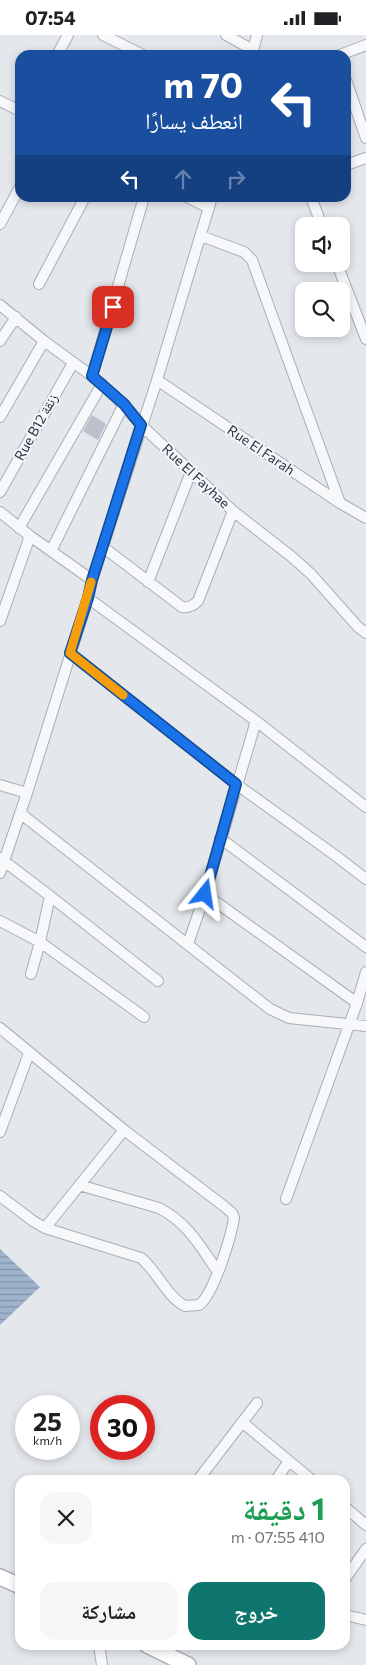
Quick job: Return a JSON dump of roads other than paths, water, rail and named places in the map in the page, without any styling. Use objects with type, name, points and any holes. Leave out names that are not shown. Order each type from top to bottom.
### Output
[{"type":"street","points":[[60,50],[68,35]]},
{"type":"street","points":[[103,35],[132,50]]},
{"type":"street","points":[[226,35],[248,50]]},
{"type":"street","points":[[253,50],[257,35]]},
{"type":"street","points":[[351,51],[366,45]]},
{"type":"street","points":[[351,94],[366,138]]},
{"type":"street","points":[[0,101],[15,108]]},
{"type":"street","points":[[355,105],[366,101]]},
{"type":"street","points":[[351,163],[366,158]]},
{"type":"street","points":[[0,224],[15,196]]},
{"type":"street","points":[[38,284],[82,202]]},
{"type":"street","points":[[92,376],[143,202]]},
{"type":"street","points":[[196,202],[209,209]]},
{"type":"street","points":[[0,873],[2,859],[27,793],[92,580],[157,380],[211,202]]},
{"type":"street","points":[[313,202],[319,217]]},
{"type":"street","points":[[201,236],[244,252],[254,264],[340,503]]},
{"type":"street","points":[[339,272],[365,332]]},
{"type":"street","name":"Rue El Fayhae","points":[[0,305],[44,341],[102,383],[124,404],[141,425],[191,473],[233,511],[311,574],[358,627],[366,633]]},
{"type":"street","points":[[0,341],[16,317]]},
{"type":"street","points":[[0,417],[44,341]]},
{"type":"street","name":"Rue B12 زنقة","points":[[0,492],[73,363]]},
{"type":"street","name":"Rue El Farah","points":[[157,380],[340,503],[366,518]]},
{"type":"street","points":[[19,528],[102,383]]},
{"type":"street","points":[[51,551],[124,404]]},
{"type":"street","points":[[148,582],[191,473]]},
{"type":"street","points":[[103,547],[182,607],[188,608],[198,601],[233,511]]},
{"type":"street","points":[[0,512],[19,528],[92,580]]},
{"type":"street","points":[[0,621],[4,595],[30,536]]},
{"type":"street","points":[[88,598],[256,721],[366,807]]},
{"type":"street","points":[[70,653],[236,784],[366,879]]},
{"type":"street","points":[[188,944],[205,894],[256,721]]},
{"type":"street","points":[[0,785],[27,793]]},
{"type":"street","points":[[20,813],[270,1009],[289,1018],[366,1026]]},
{"type":"street","points":[[220,838],[366,947]]},
{"type":"street","points":[[2,859],[158,981]]},
{"type":"street","points":[[205,894],[357,1003]]},
{"type":"street","points":[[31,974],[50,896]]},
{"type":"street","points":[[0,921],[40,942],[144,1017]]},
{"type":"street","points":[[286,1199],[357,1003],[366,972]]},
{"type":"street","points":[[0,1028],[124,1130],[232,1213],[234,1218],[218,1272],[204,1301],[199,1305],[185,1306],[175,1299],[141,1258],[45,1228],[0,1196]]},
{"type":"street","points":[[0,1132],[29,1053]]},
{"type":"street","points":[[45,1228],[124,1130]]},
{"type":"street","points":[[79,1185],[159,1208],[168,1213],[184,1224],[218,1272]]},
{"type":"street","points":[[202,1475],[257,1403]]},
{"type":"street","points":[[242,1422],[306,1475]]},
{"type":"street","points":[[279,1475],[289,1461]]},
{"type":"street","points":[[350,1511],[366,1525]]},
{"type":"street","points":[[350,1572],[366,1549]]},
{"type":"street","points":[[0,1577],[15,1584]]},
{"type":"street","points":[[350,1616],[366,1620]]},
{"type":"street","points":[[100,1650],[102,1665]]},
{"type":"street","points":[[157,1650],[188,1665]]},
{"type":"water","points":[[0,1249],[40,1287],[0,1325]]}]
